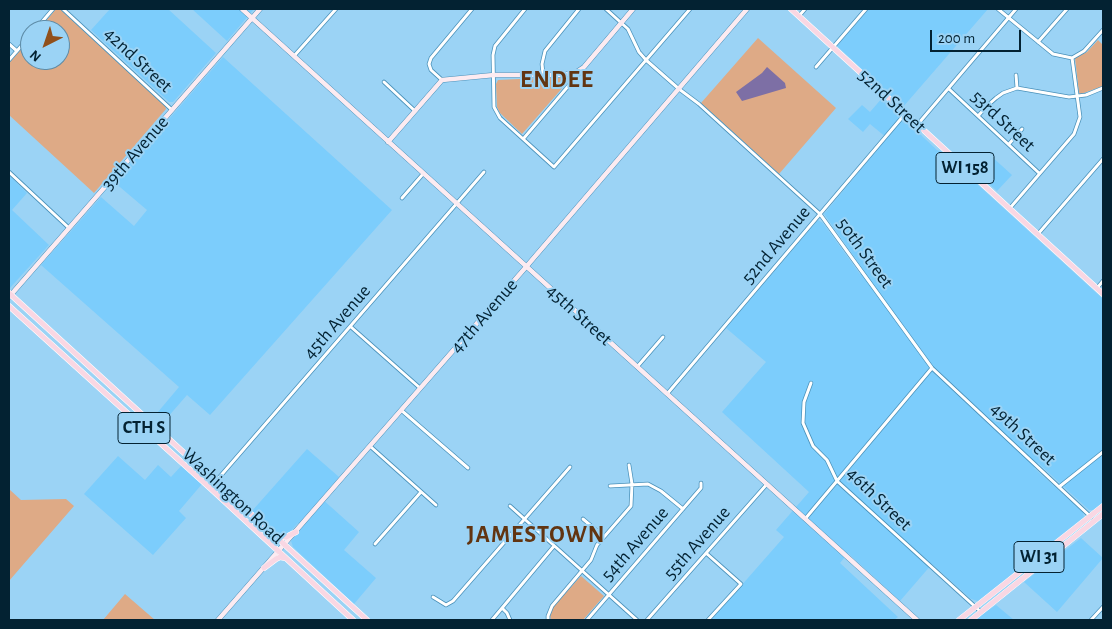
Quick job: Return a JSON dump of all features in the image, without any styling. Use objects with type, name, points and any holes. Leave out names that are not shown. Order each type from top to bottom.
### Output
[{"type":"main road","name":"52nd Street","points":[[791,9],[1103,294]]},
{"type":"main road","name":"Washington Road","points":[[9,295],[367,620]]},
{"type":"main road","name":"Washington Road","points":[[9,306],[353,620]]},
{"type":"main road","name":"WI 31","points":[[971,620],[1093,518],[1103,506]]},
{"type":"main road","name":"WI 31","points":[[959,620],[1093,518],[1103,514]]},
{"type":"main road","points":[[276,536],[283,537],[296,532]]},
{"type":"main road","points":[[264,568],[279,557],[288,560]]},
{"type":"street","points":[[44,20],[53,9]]},
{"type":"street","name":"42nd Street","points":[[63,9],[172,110]]},
{"type":"street","name":"45th Street","points":[[242,9],[917,620]]},
{"type":"street","name":"39th Avenue","points":[[9,295],[69,229],[260,9]]},
{"type":"street","points":[[294,56],[336,9]]},
{"type":"street","points":[[442,80],[431,70],[429,64],[431,58],[472,9]]},
{"type":"street","points":[[525,9],[495,46],[493,55],[494,108],[496,113],[554,167],[690,9]]},
{"type":"street","points":[[543,74],[542,64],[545,51],[578,9]]},
{"type":"street","points":[[606,9],[628,29],[639,52],[646,60],[679,89]]},
{"type":"street","points":[[524,138],[633,9]]},
{"type":"street","name":"47th Avenue","points":[[218,620],[371,447],[747,9]]},
{"type":"street","points":[[799,16],[804,9]]},
{"type":"street","points":[[816,67],[866,9]]},
{"type":"street","points":[[998,9],[1053,54],[1072,58],[1084,51],[1103,30]]},
{"type":"street","points":[[917,125],[1016,9]]},
{"type":"street","points":[[1038,42],[1067,9]]},
{"type":"street","points":[[9,44],[17,51]]},
{"type":"street","points":[[9,60],[20,48]]},
{"type":"street","points":[[1010,208],[1074,134],[1080,117],[1072,58]]},
{"type":"street","points":[[388,142],[442,80],[494,75],[569,75],[584,67]]},
{"type":"street","points":[[1016,75],[1017,88]]},
{"type":"street","points":[[384,82],[415,111]]},
{"type":"street","points":[[978,116],[1003,93],[1017,88],[1054,96],[1078,97],[1103,88]]},
{"type":"street","name":"50th Street","points":[[679,89],[699,104],[820,214],[932,368]]},
{"type":"street","name":"53rd Street","points":[[949,89],[1039,173]]},
{"type":"street","name":"52nd Avenue","points":[[667,394],[905,114]]},
{"type":"street","points":[[1009,144],[1022,129]]},
{"type":"street","points":[[1038,234],[1103,159]]},
{"type":"street","points":[[9,172],[69,229]]},
{"type":"street","name":"45th Avenue","points":[[210,488],[484,172]]},
{"type":"street","points":[[402,198],[423,174]]},
{"type":"street","points":[[1097,288],[1103,281]]},
{"type":"street","points":[[351,327],[420,388]]},
{"type":"street","points":[[637,367],[663,337]]},
{"type":"street","points":[[805,519],[932,368]]},
{"type":"street","name":"49th Street","points":[[932,368],[1093,518]]},
{"type":"street","name":"46th Street","points":[[811,382],[804,402],[803,423],[813,446],[827,460],[837,481],[981,612]]},
{"type":"street","points":[[401,410],[468,468]]},
{"type":"street","points":[[371,447],[436,506]]},
{"type":"street","points":[[1059,487],[1103,452]]},
{"type":"street","points":[[548,620],[552,606],[591,560],[597,546],[631,506],[632,484],[629,465]]},
{"type":"street","points":[[433,597],[446,605],[453,600],[570,467]]},
{"type":"street","name":"54th Avenue","points":[[587,620],[701,488],[701,483]]},
{"type":"street","points":[[610,486],[648,484],[661,491],[683,509]]},
{"type":"street","name":"55th Avenue","points":[[648,620],[767,484]]},
{"type":"street","points":[[375,544],[420,492]]},
{"type":"street","points":[[510,506],[637,620]]},
{"type":"street","points":[[583,519],[604,537]]},
{"type":"street","points":[[492,620],[554,546]]},
{"type":"street","points":[[706,553],[741,584],[708,620]]},
{"type":"street","points":[[1091,620],[1103,607]]},
{"type":"street","points":[[502,608],[510,620]]},
{"type":"shaded area","points":[[56,9],[60,9],[165,105],[166,109],[94,193],[9,115],[9,63],[20,50],[20,70],[70,70],[70,20],[47,20]]},
{"type":"shaded area","points":[[110,9],[168,9],[216,53],[175,100],[169,102],[91,30]]},
{"type":"shaded area","points":[[192,9],[254,9],[227,41]]},
{"type":"shaded area","points":[[869,9],[988,9],[903,107],[837,46]]},
{"type":"shaded area","points":[[758,38],[836,108],[779,174],[701,103]]},
{"type":"shaded area","points":[[1098,40],[1103,45],[1103,86],[1081,94],[1079,93],[1075,58],[1087,52]]},
{"type":"shaded area","points":[[223,57],[392,210],[210,415],[187,395],[160,426],[152,419],[179,387],[41,265],[101,197],[134,226],[147,210],[114,182]]},
{"type":"shaded area","points":[[767,67],[785,83],[786,88],[742,101],[736,92],[762,73]]},
{"type":"shaded area","points":[[561,77],[566,80],[565,85],[522,134],[500,113],[497,107],[496,84],[498,80]]},
{"type":"shaded area","points":[[883,97],[937,150],[942,152],[1103,299],[1103,503],[1094,510],[1089,510],[1038,463],[1034,468],[1083,512],[1084,517],[978,601],[971,599],[932,564],[900,601],[848,553],[840,563],[898,617],[894,620],[711,620],[784,537],[776,530],[809,492],[722,412],[766,362],[726,328],[818,220],[823,223],[860,274],[865,272],[824,214],[887,138],[870,124],[863,132],[848,119],[862,105],[870,112]]},
{"type":"shaded area","points":[[990,155],[1012,175],[997,191],[975,171]]},
{"type":"shaded area","points":[[9,175],[27,193],[12,210],[49,245],[9,289]]},
{"type":"shaded area","points":[[307,449],[339,477],[321,498],[359,532],[344,550],[376,578],[354,604],[293,547],[291,541],[302,528],[298,523],[289,533],[281,536],[252,511]]},
{"type":"shaded area","points":[[118,456],[145,480],[158,465],[171,477],[182,465],[202,484],[179,511],[186,518],[153,555],[84,494]]},
{"type":"shaded area","points":[[9,489],[21,500],[66,499],[74,506],[9,581]]},
{"type":"shaded area","points":[[1081,538],[1103,558],[1057,612],[1024,582]]},
{"type":"shaded area","points":[[581,576],[604,596],[583,620],[551,620],[550,616],[553,607]]},
{"type":"shaded area","points":[[125,594],[155,620],[103,620]]},
{"type":"shaded area","points":[[996,605],[1014,620],[974,620]]},
{"type":"district","name":"ENDEE","points":[[557,80]]},
{"type":"district","name":"JAMESTOWN","points":[[536,535]]}]
